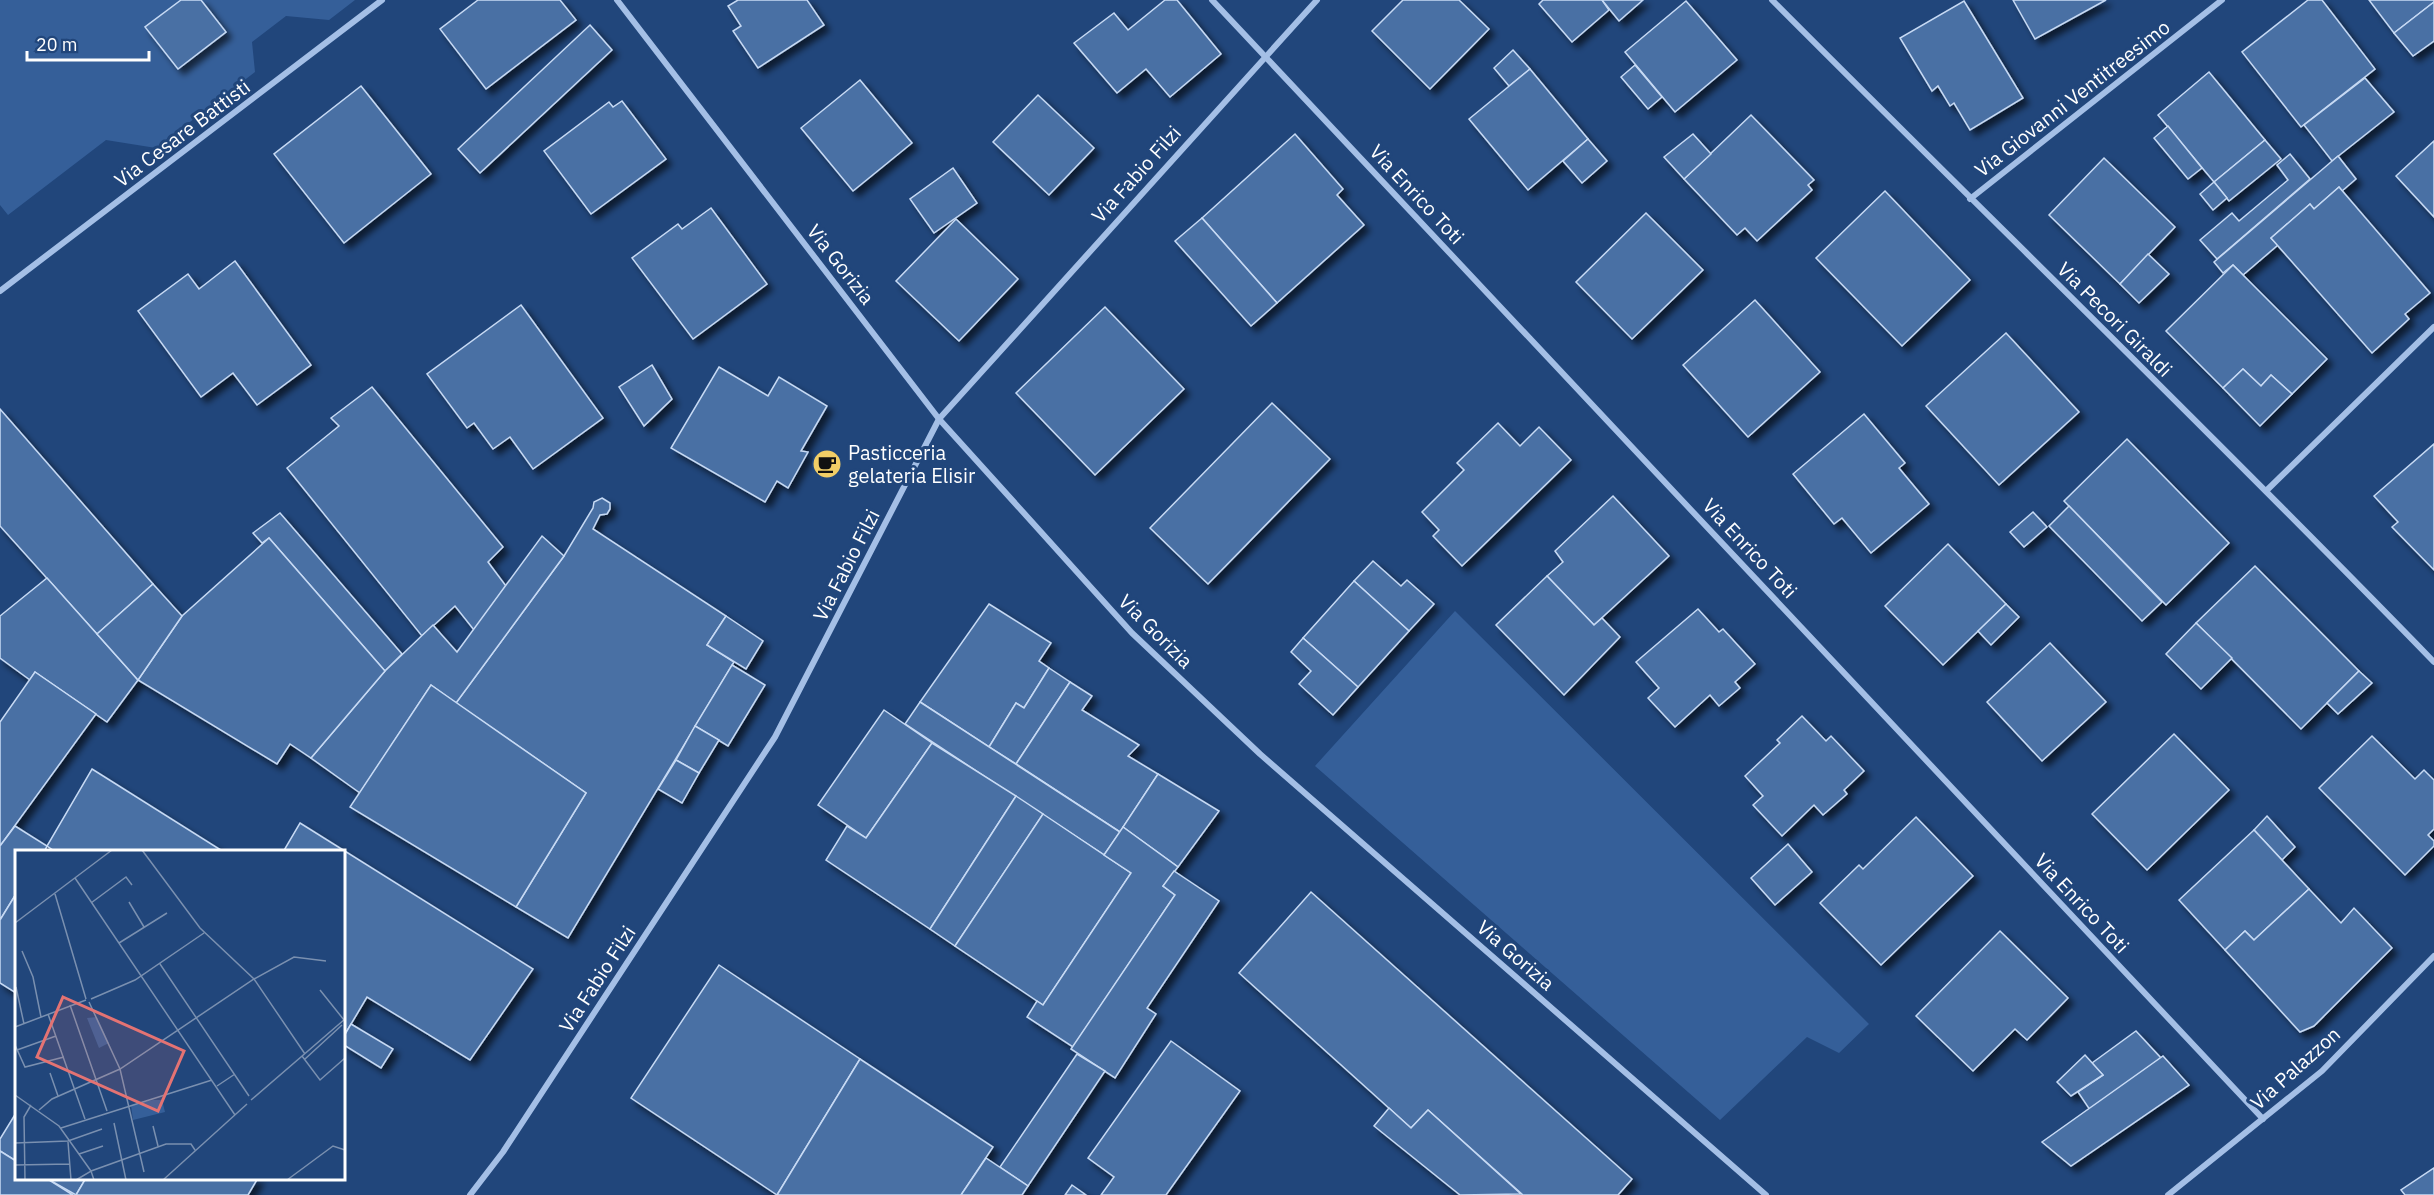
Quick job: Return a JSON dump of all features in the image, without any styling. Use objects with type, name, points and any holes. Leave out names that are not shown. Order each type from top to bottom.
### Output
[{"type":"street","name":"Via Cesare Battisti","points":[[0,291],[382,0]]},
{"type":"street","name":"Via Gorizia","points":[[617,0],[939,419],[1132,633],[1252,746],[1766,1195]]},
{"type":"street","name":"Via Enrico Toti","points":[[1212,0],[2263,1119]]},
{"type":"street","name":"Via Fabio Filzi","points":[[470,1195],[503,1152],[775,737],[939,419],[1317,0]]},
{"type":"street","name":"Via Pecori Giraldi","points":[[1772,0],[1970,200],[2266,491],[2434,662]]},
{"type":"street","name":"Via Giovanni Ventitreesimo","points":[[1970,200],[2222,0]]},
{"type":"street","points":[[2266,491],[2434,327]]},
{"type":"street","name":"Via Palazzon","points":[[2168,1195],[2322,1071],[2434,956]]},
{"type":"shaded area","points":[[0,0],[355,0],[329,20],[286,16],[252,42],[255,72],[156,148],[106,140],[8,215],[0,205]]},
{"type":"shaded area","points":[[1455,611],[1869,1024],[1839,1053],[1807,1037],[1720,1120],[1315,766]]},
{"type":"building","points":[[181,0],[201,0],[226,32],[178,69],[145,27]]},
{"type":"building","points":[[478,0],[560,0],[576,20],[486,89],[440,29]]},
{"type":"building","points":[[738,0],[807,0],[824,25],[758,68],[733,31],[741,26],[728,6]]},
{"type":"building","points":[[1165,0],[1177,0],[1221,54],[1170,97],[1146,69],[1117,93],[1074,43],[1114,13],[1128,30]]},
{"type":"building","points":[[1403,0],[1459,0],[1489,29],[1430,89],[1372,31]]},
{"type":"building","points":[[1543,0],[1602,0],[1609,10],[1572,42],[1539,4]]},
{"type":"building","points":[[1602,0],[1643,0],[1619,21]]},
{"type":"building","points":[[2013,0],[2106,0],[2035,39]]},
{"type":"building","points":[[2308,0],[2322,0],[2375,69],[2301,127],[2242,52]]},
{"type":"building","points":[[2369,0],[2434,0],[2434,2],[2394,33]]},
{"type":"building","points":[[1686,1],[1737,60],[1675,112],[1625,52]]},
{"type":"building","points":[[1964,1],[2023,98],[1970,130],[1954,103],[1950,106],[1938,86],[1932,91],[1900,38]]},
{"type":"building","points":[[2434,2],[2434,41],[2413,56],[2394,33]]},
{"type":"building","points":[[590,25],[612,50],[480,173],[458,149]]},
{"type":"building","points":[[1513,50],[1530,69],[1509,86],[1494,68]]},
{"type":"building","points":[[1635,65],[1662,97],[1648,109],[1621,77]]},
{"type":"building","points":[[1530,69],[1588,139],[1528,190],[1469,119]]},
{"type":"building","points":[[2209,72],[2265,140],[2214,182],[2158,115]]},
{"type":"building","points":[[2365,78],[2394,112],[2332,161],[2304,125]]},
{"type":"building","points":[[860,80],[912,143],[853,191],[801,128]]},
{"type":"building","points":[[361,86],[431,174],[344,243],[274,154]]},
{"type":"building","points":[[1038,95],[1094,148],[1049,195],[993,142]]},
{"type":"building","points":[[622,101],[666,159],[591,214],[544,151],[609,102],[613,107]]},
{"type":"building","points":[[1751,115],[1814,180],[1808,185],[1812,190],[1757,241],[1745,228],[1737,235],[1684,179]]},
{"type":"building","points":[[2168,126],[2202,168],[2188,179],[2154,138]]},
{"type":"building","points":[[1295,134],[1343,189],[1337,195],[1364,225],[1277,303],[1202,218]]},
{"type":"building","points":[[1693,134],[1711,154],[1684,179],[1664,157]]},
{"type":"building","points":[[1588,139],[1607,161],[1582,183],[1563,161]]},
{"type":"building","points":[[2265,140],[2281,159],[2229,201],[2214,182]]},
{"type":"building","points":[[2434,141],[2434,217],[2396,176]]},
{"type":"building","points":[[2290,154],[2310,179],[2217,259],[2200,240],[2232,213],[2239,221],[2288,180],[2277,165]]},
{"type":"building","points":[[2338,156],[2356,179],[2342,191],[2339,187],[2314,209],[2310,204],[2271,238],[2278,245],[2243,275],[2233,265],[2223,273],[2214,262]]},
{"type":"building","points":[[2104,158],[2175,227],[2120,284],[2049,215]]},
{"type":"building","points":[[953,168],[977,203],[934,233],[910,199]]},
{"type":"building","points":[[2214,182],[2227,198],[2213,210],[2200,194]]},
{"type":"building","points":[[2339,187],[2430,293],[2405,314],[2409,319],[2372,353],[2271,238],[2310,204],[2314,209]]},
{"type":"building","points":[[1885,191],[1970,280],[1902,346],[1816,258]]},
{"type":"building","points":[[711,208],[767,284],[693,339],[632,258],[678,224],[682,229]]},
{"type":"building","points":[[1646,213],[1703,270],[1632,339],[1576,282]]},
{"type":"building","points":[[1202,218],[1277,303],[1251,326],[1175,241]]},
{"type":"building","points":[[956,219],[1018,279],[959,341],[896,281]]},
{"type":"building","points":[[2148,254],[2169,274],[2139,303],[2120,284]]},
{"type":"building","points":[[235,261],[311,365],[257,405],[233,373],[201,397],[138,311],[188,274],[199,289]]},
{"type":"building","points":[[2233,265],[2327,359],[2292,394],[2271,375],[2261,386],[2243,369],[2223,388],[2166,331]]},
{"type":"building","points":[[1755,300],[1820,372],[1748,437],[1683,365]]},
{"type":"building","points":[[521,305],[603,418],[533,469],[510,437],[493,449],[474,423],[467,428],[427,374]]},
{"type":"building","points":[[1105,307],[1184,389],[1095,475],[1016,393]]},
{"type":"building","points":[[2006,333],[2079,412],[1999,485],[1926,406]]},
{"type":"building","points":[[652,365],[672,399],[644,426],[619,387]]},
{"type":"building","points":[[719,367],[768,396],[779,377],[827,406],[801,451],[808,452],[788,488],[777,481],[765,502],[671,448]]},
{"type":"building","points":[[2243,369],[2261,386],[2271,375],[2292,394],[2260,426],[2223,388]]},
{"type":"building","points":[[372,387],[503,547],[488,562],[506,586],[474,630],[455,606],[422,636],[287,468],[339,426],[331,418]]},
{"type":"building","points":[[1272,403],[1330,459],[1208,584],[1150,528]]},
{"type":"building","points":[[0,409],[153,584],[97,634],[0,526]]},
{"type":"building","points":[[1864,414],[1905,463],[1899,468],[1929,504],[1871,553],[1842,518],[1834,524],[1793,474]]},
{"type":"building","points":[[1498,423],[1520,446],[1539,427],[1571,460],[1462,566],[1433,536],[1439,530],[1422,512],[1464,470],[1457,463]]},
{"type":"building","points":[[2127,439],[2229,543],[2166,605],[2064,501]]},
{"type":"building","points":[[2434,444],[2434,570],[2392,527],[2398,522],[2374,496]]},
{"type":"building","points":[[1613,496],[1669,556],[1594,625],[1547,576],[1563,562],[1555,551]]},
{"type":"building","points":[[602,498],[610,503],[610,509],[607,514],[600,515],[593,529],[726,616],[707,645],[734,662],[568,938],[516,907],[586,793],[456,703],[564,556],[593,508],[594,502]]},
{"type":"building","points":[[2069,506],[2162,602],[2142,621],[2049,526]]},
{"type":"building","points":[[2033,512],[2047,527],[2024,547],[2010,532]]},
{"type":"building","points":[[280,513],[402,654],[385,671],[269,538],[262,543],[253,533]]},
{"type":"building","points":[[542,536],[564,556],[456,703],[431,685],[360,793],[311,758],[385,671],[433,625],[457,652]]},
{"type":"building","points":[[269,538],[385,671],[311,758],[290,744],[277,764],[138,680],[182,616]]},
{"type":"building","points":[[1948,544],[2006,604],[1943,665],[1885,606]]},
{"type":"building","points":[[1373,561],[1401,586],[1407,580],[1434,604],[1409,631],[1354,581]]},
{"type":"building","points":[[2255,566],[2359,671],[2301,729],[2196,623]]},
{"type":"building","points":[[1547,576],[1594,625],[1602,618],[1620,637],[1564,695],[1496,625]]},
{"type":"building","points":[[47,578],[138,680],[107,722],[35,672],[30,680],[0,658],[0,616]]},
{"type":"building","points":[[1354,581],[1409,631],[1358,687],[1303,638]]},
{"type":"building","points":[[153,584],[182,616],[138,680],[97,634]]},
{"type":"building","points":[[989,604],[1051,643],[1039,661],[1049,668],[1024,708],[1016,703],[989,747],[920,702]]},
{"type":"building","points":[[2006,604],[2019,617],[1991,645],[1978,631]]},
{"type":"building","points":[[1698,609],[1719,632],[1723,629],[1755,664],[1735,682],[1740,688],[1719,706],[1710,695],[1675,727],[1648,698],[1659,688],[1636,662]]},
{"type":"building","points":[[726,616],[763,641],[746,669],[707,645]]},
{"type":"building","points":[[2196,623],[2232,658],[2201,689],[2166,654]]},
{"type":"building","points":[[1303,638],[1358,687],[1333,715],[1299,684],[1311,671],[1291,652]]},
{"type":"building","points":[[2050,643],[2106,702],[2042,761],[1987,702]]},
{"type":"building","points":[[732,665],[765,685],[728,746],[695,726]]},
{"type":"building","points":[[1049,668],[1070,682],[1016,764],[989,747],[1016,703],[1024,708]]},
{"type":"building","points":[[2359,671],[2372,683],[2338,714],[2327,703]]},
{"type":"building","points":[[35,672],[96,714],[0,846],[0,722]]},
{"type":"building","points":[[1070,682],[1092,696],[1082,710],[1139,745],[1128,756],[1158,774],[1120,832],[1016,764]]},
{"type":"building","points":[[431,685],[586,793],[516,907],[350,807]]},
{"type":"building","points":[[920,702],[1120,832],[1104,855],[905,724]]},
{"type":"building","points":[[884,710],[932,743],[866,838],[818,805]]},
{"type":"building","points":[[1802,716],[1826,741],[1831,736],[1864,771],[1844,790],[1847,794],[1823,815],[1814,805],[1782,836],[1753,805],[1763,796],[1745,776],[1780,743],[1777,740]]},
{"type":"building","points":[[695,726],[719,740],[699,773],[676,760]]},
{"type":"building","points":[[2174,734],[2229,790],[2147,870],[2092,814]]},
{"type":"building","points":[[2372,736],[2415,779],[2424,770],[2434,780],[2434,829],[2428,835],[2434,841],[2434,846],[2405,875],[2319,788]]},
{"type":"building","points":[[932,743],[1016,796],[930,929],[826,860],[847,826],[866,838]]},
{"type":"building","points":[[676,760],[699,773],[682,803],[658,789]]},
{"type":"building","points":[[92,769],[221,850],[53,850],[47,846]]},
{"type":"building","points":[[1158,774],[1219,811],[1178,867],[1123,827]]},
{"type":"building","points":[[1016,796],[1043,814],[955,946],[930,929]]},
{"type":"building","points":[[1043,814],[1131,873],[1043,1005],[955,946]]},
{"type":"building","points":[[2267,816],[2295,847],[2282,860],[2254,830]]},
{"type":"building","points":[[1916,817],[1973,876],[1881,965],[1820,903],[1859,865],[1863,869]]},
{"type":"building","points":[[300,823],[343,850],[284,850]]},
{"type":"building","points":[[15,826],[47,846],[45,850],[15,850],[15,896],[0,920],[0,846]]},
{"type":"building","points":[[1123,827],[1178,867],[1163,886],[1175,895],[1073,1047],[1027,1017],[1037,1001],[1043,1005],[1131,873],[1104,855]]},
{"type":"building","points":[[2254,830],[2309,889],[2254,940],[2245,931],[2225,950],[2179,900]]},
{"type":"building","points":[[1788,844],[1812,872],[1775,905],[1751,878]]},
{"type":"building","points":[[345,851],[533,969],[470,1060],[367,997],[345,1034]]},
{"type":"building","points":[[1174,871],[1219,901],[1147,1008],[1156,1014],[1115,1078],[1071,1049],[1175,895],[1163,886]]},
{"type":"building","points":[[2309,889],[2341,923],[2354,908],[2392,948],[2314,1026],[2300,1032],[2225,950],[2245,931],[2254,940]]},
{"type":"building","points":[[1311,892],[1632,1179],[1618,1195],[1523,1195],[1428,1110],[1411,1128],[1239,973]]},
{"type":"building","points":[[15,896],[15,992],[0,983],[0,920]]},
{"type":"building","points":[[2000,931],[2068,998],[2027,1040],[2015,1029],[1973,1071],[1916,1016]]},
{"type":"building","points":[[719,965],[860,1059],[777,1195],[631,1098]]},
{"type":"building","points":[[351,1024],[393,1049],[381,1068],[345,1046],[345,1034]]},
{"type":"building","points":[[2136,1031],[2161,1058],[2090,1110],[2078,1092],[2103,1075],[2092,1063]]},
{"type":"building","points":[[1171,1041],[1240,1091],[1166,1195],[1101,1195],[1114,1177],[1088,1158]]},
{"type":"building","points":[[1077,1054],[1105,1071],[1028,1186],[1000,1167]]},
{"type":"building","points":[[2085,1055],[2103,1075],[2071,1096],[2057,1082]]},
{"type":"building","points":[[2163,1056],[2189,1085],[2071,1166],[2042,1142]]},
{"type":"building","points":[[860,1059],[993,1147],[961,1195],[777,1195]]},
{"type":"building","points":[[1389,1108],[1411,1128],[1428,1110],[1521,1194],[1460,1195],[1374,1126]]},
{"type":"building","points":[[15,1115],[15,1160],[0,1151],[0,1139]]},
{"type":"building","points":[[0,1151],[15,1160],[15,1180],[49,1180],[73,1195],[0,1195]]},
{"type":"building","points":[[986,1158],[1028,1186],[1022,1195],[961,1195]]},
{"type":"building","points":[[2434,1168],[2434,1195],[2405,1195],[2401,1190]]},
{"type":"building","points":[[50,1180],[85,1180],[76,1195]]},
{"type":"building","points":[[85,1180],[257,1180],[248,1195],[76,1195]]},
{"type":"building","points":[[1072,1185],[1086,1195],[1065,1195]]},
{"type":"place","name":"Pasticceria gelateria Elisir","points":[[827,464]]}]
